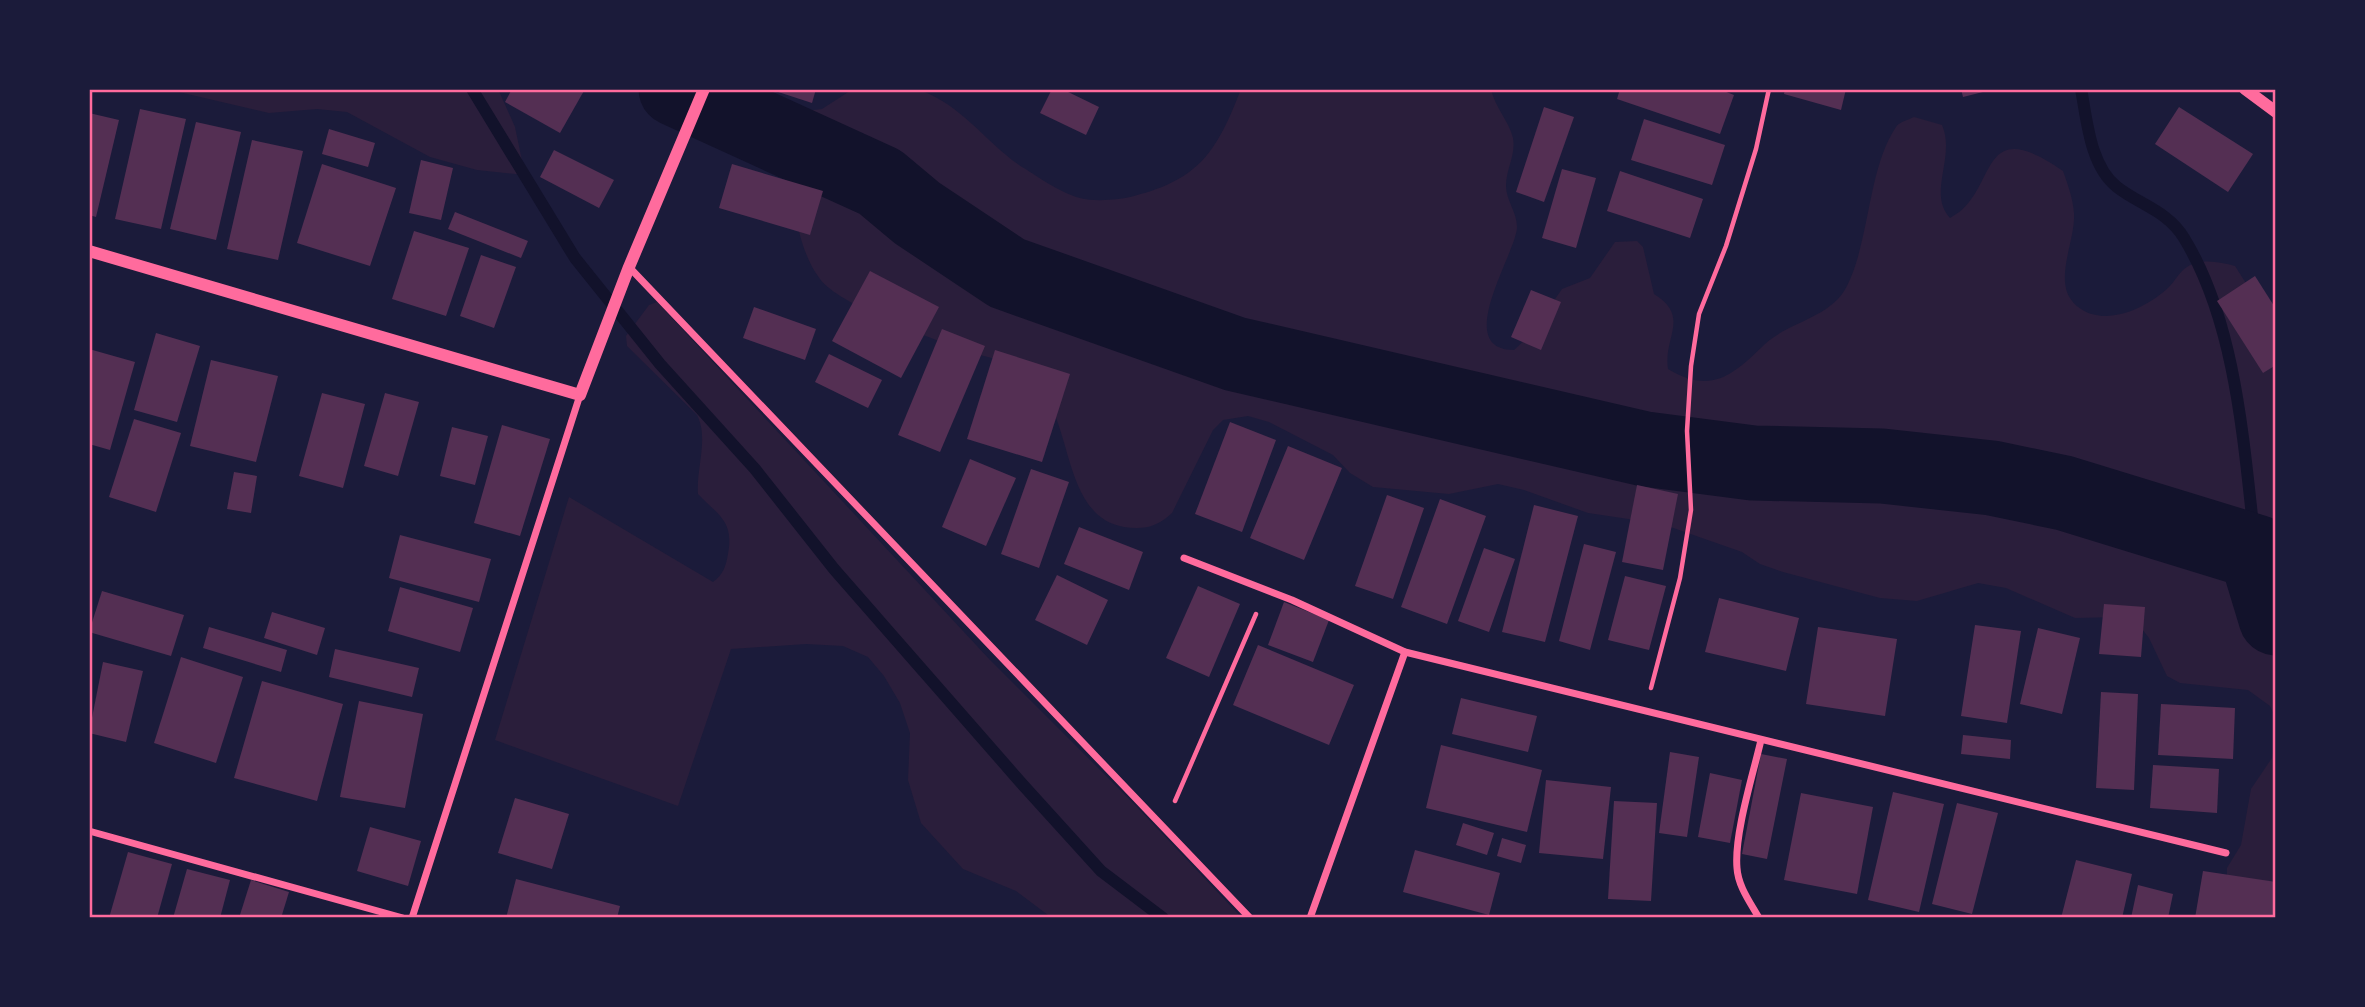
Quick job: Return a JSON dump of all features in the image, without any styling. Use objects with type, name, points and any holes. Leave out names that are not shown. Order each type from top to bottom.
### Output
[{"type":"street","points":[[412,918],[580,395],[629,267],[704,89]]},
{"type":"street","points":[[2245,89],[2276,112]]},
{"type":"street","points":[[89,251],[580,395]]},
{"type":"street","points":[[629,267],[1250,918]]},
{"type":"street","points":[[1184,558],[1267,590],[1405,652],[2226,853]]},
{"type":"street","points":[[1310,918],[1405,652]]},
{"type":"street","points":[[1759,918],[1746,895],[1737,868],[1744,817],[1761,740]]},
{"type":"street","points":[[89,831],[402,918]]},
{"type":"path","points":[[1645,711],[1679,578],[1691,510],[1687,431],[1691,366],[1699,314],[1730,234],[1756,149],[1769,89]]},
{"type":"path","points":[[1163,827],[1267,590]]},
{"type":"shaded area","points":[[897,87],[922,91],[949,106],[1007,156],[1041,179],[1072,196],[1100,200],[1128,197],[1157,189],[1191,171],[1214,146],[1241,89],[1491,89],[1513,138],[1506,186],[1517,227],[1487,318],[1488,334],[1496,346],[1514,350],[1531,334],[1562,289],[1590,278],[1615,242],[1637,241],[1643,247],[1654,294],[1665,303],[1673,319],[1668,369],[1683,377],[1710,381],[1743,365],[1775,336],[1821,312],[1840,297],[1855,268],[1880,163],[1899,124],[1914,117],[1942,125],[1946,150],[1941,197],[1950,218],[1966,206],[1992,162],[2002,152],[2015,149],[2035,154],[2063,171],[2070,192],[2074,225],[2066,265],[2066,290],[2071,300],[2081,309],[2103,316],[2127,312],[2160,294],[2192,264],[2211,262],[2235,266],[2256,299],[2276,316],[2276,719],[2270,706],[2248,690],[2180,683],[2167,676],[2149,638],[2138,624],[2121,617],[2075,618],[2006,588],[1978,583],[1917,601],[1880,598],[1783,572],[1760,564],[1742,552],[1662,524],[1588,513],[1524,490],[1498,484],[1449,494],[1373,487],[1350,473],[1333,455],[1269,422],[1248,416],[1223,420],[1213,430],[1172,513],[1166,518],[1150,526],[1138,528],[1124,527],[1105,520],[1091,508],[1081,492],[1046,397],[1024,373],[1011,364],[910,330],[846,300],[830,289],[812,267],[779,170],[765,153],[743,136],[735,119],[735,106],[743,101],[797,112],[822,109],[853,89]]},
{"type":"shaded area","points":[[166,89],[498,89],[515,127],[525,175],[477,170],[430,157],[347,112],[317,109],[269,113]]},
{"type":"shaded area","points":[[657,302],[990,660],[1136,806],[1242,918],[1052,918],[1016,891],[963,869],[921,823],[908,780],[910,733],[900,703],[884,676],[868,657],[843,646],[806,644],[731,649],[678,806],[495,740],[569,497],[713,582],[725,566],[729,543],[727,526],[698,494],[702,433],[697,415],[627,346],[626,336],[649,305]]},
{"type":"shaded area","points":[[2276,737],[2276,894],[2227,883],[2227,868],[2241,845],[2251,789],[2272,758]]},
{"type":"building","points":[[512,89],[585,89],[560,133],[505,102]]},
{"type":"building","points":[[769,89],[816,89],[812,103]]},
{"type":"building","points":[[1052,89],[1062,89],[1099,107],[1086,135],[1040,113]]},
{"type":"building","points":[[1620,89],[1719,89],[1734,95],[1720,134],[1617,99]]},
{"type":"building","points":[[1785,89],[1846,89],[1841,110],[1784,94]]},
{"type":"building","points":[[1961,89],[1991,89],[1991,90],[1963,97]]},
{"type":"building","points":[[1544,107],[1574,117],[1544,202],[1516,192]]},
{"type":"building","points":[[2179,107],[2253,154],[2228,192],[2155,144]]},
{"type":"building","points":[[140,109],[186,119],[161,229],[115,219]]},
{"type":"building","points":[[89,113],[119,120],[96,217],[89,215]]},
{"type":"building","points":[[1644,119],[1725,145],[1712,185],[1631,160]]},
{"type":"building","points":[[196,122],[241,132],[216,240],[170,229]]},
{"type":"building","points":[[329,129],[375,143],[368,167],[322,154]]},
{"type":"building","points":[[252,140],[303,151],[278,260],[227,249]]},
{"type":"building","points":[[554,150],[614,180],[599,208],[540,177]]},
{"type":"building","points":[[421,160],[453,168],[441,220],[409,213]]},
{"type":"building","points":[[322,164],[396,188],[370,266],[297,243]]},
{"type":"building","points":[[732,164],[823,191],[810,235],[719,208]]},
{"type":"building","points":[[1562,169],[1596,178],[1576,248],[1542,238]]},
{"type":"building","points":[[1620,171],[1703,199],[1690,238],[1607,211]]},
{"type":"building","points":[[455,212],[528,241],[521,258],[448,229]]},
{"type":"building","points":[[414,231],[469,248],[446,316],[392,299]]},
{"type":"building","points":[[481,255],[516,267],[494,328],[460,316]]},
{"type":"building","points":[[870,271],[939,307],[901,378],[832,341]]},
{"type":"building","points":[[2255,276],[2276,309],[2276,365],[2263,373],[2217,301]]},
{"type":"building","points":[[1531,290],[1561,302],[1541,350],[1511,337]]},
{"type":"building","points":[[754,307],[816,329],[805,360],[743,338]]},
{"type":"building","points":[[942,329],[985,346],[940,452],[898,435]]},
{"type":"building","points":[[156,333],[200,346],[177,422],[134,410]]},
{"type":"building","points":[[89,349],[135,362],[110,450],[89,444]]},
{"type":"building","points":[[995,350],[1070,374],[1042,462],[967,439]]},
{"type":"building","points":[[829,354],[882,380],[868,408],[815,382]]},
{"type":"building","points":[[211,360],[278,376],[256,462],[190,446]]},
{"type":"building","points":[[322,393],[365,404],[343,488],[299,476]]},
{"type":"building","points":[[385,393],[419,402],[398,476],[364,466]]},
{"type":"building","points":[[134,419],[181,433],[156,512],[109,497]]},
{"type":"building","points":[[1230,422],[1276,440],[1242,532],[1195,514]]},
{"type":"building","points":[[502,425],[550,439],[520,536],[474,523]]},
{"type":"building","points":[[452,427],[488,436],[475,485],[440,476]]},
{"type":"building","points":[[1288,446],[1342,468],[1304,560],[1250,538]]},
{"type":"building","points":[[970,459],[1016,478],[986,546],[942,527]]},
{"type":"building","points":[[1031,469],[1069,482],[1039,568],[1001,554]]},
{"type":"building","points":[[234,472],[257,476],[251,513],[227,509]]},
{"type":"building","points":[[1637,485],[1678,494],[1663,570],[1622,562]]},
{"type":"building","points":[[1387,495],[1424,508],[1393,599],[1355,586]]},
{"type":"building","points":[[1440,499],[1486,516],[1447,624],[1401,607]]},
{"type":"building","points":[[1534,505],[1578,516],[1545,642],[1502,632]]},
{"type":"building","points":[[1079,527],[1143,552],[1129,590],[1064,564]]},
{"type":"building","points":[[400,535],[491,559],[479,602],[389,578]]},
{"type":"building","points":[[1584,544],[1616,552],[1590,650],[1559,641]]},
{"type":"building","points":[[1484,548],[1515,559],[1489,632],[1458,621]]},
{"type":"building","points":[[1057,575],[1108,600],[1087,645],[1035,620]]},
{"type":"building","points":[[1625,576],[1666,586],[1649,650],[1608,640]]},
{"type":"building","points":[[1198,586],[1240,604],[1209,677],[1166,658]]},
{"type":"building","points":[[400,587],[473,608],[460,652],[388,631]]},
{"type":"building","points":[[102,591],[184,615],[171,656],[89,632]]},
{"type":"building","points":[[1719,598],[1799,618],[1786,671],[1705,652]]},
{"type":"building","points":[[1284,602],[1329,620],[1313,662],[1268,645]]},
{"type":"building","points":[[2104,604],[2145,607],[2141,657],[2099,654]]},
{"type":"building","points":[[272,612],[325,628],[317,655],[264,638]]},
{"type":"building","points":[[1975,625],[2021,631],[2007,723],[1961,716]]},
{"type":"building","points":[[209,627],[287,650],[281,672],[203,648]]},
{"type":"building","points":[[1818,627],[1897,639],[1885,716],[1806,704]]},
{"type":"building","points":[[2038,628],[2080,638],[2062,714],[2020,704]]},
{"type":"building","points":[[1258,645],[1354,685],[1329,745],[1233,705]]},
{"type":"building","points":[[335,649],[419,668],[412,697],[329,677]]},
{"type":"building","points":[[181,657],[243,677],[216,763],[154,743]]},
{"type":"building","points":[[103,662],[143,671],[126,742],[89,733]]},
{"type":"building","points":[[262,681],[343,704],[317,801],[234,778]]},
{"type":"building","points":[[2101,692],[2138,694],[2134,790],[2096,788]]},
{"type":"building","points":[[1461,698],[1537,716],[1528,752],[1452,734]]},
{"type":"building","points":[[359,701],[423,714],[405,808],[340,797]]},
{"type":"building","points":[[2161,704],[2235,708],[2233,759],[2158,755]]},
{"type":"building","points":[[1963,735],[2011,740],[2010,759],[1961,754]]},
{"type":"building","points":[[1441,745],[1542,770],[1527,832],[1426,808]]},
{"type":"building","points":[[1670,752],[1699,757],[1687,837],[1659,833]]},
{"type":"building","points":[[1761,754],[1787,759],[1767,859],[1742,854]]},
{"type":"building","points":[[2153,765],[2219,769],[2217,813],[2150,808]]},
{"type":"building","points":[[1710,773],[1742,780],[1730,843],[1698,837]]},
{"type":"building","points":[[1546,780],[1611,787],[1603,859],[1539,853]]},
{"type":"building","points":[[1893,792],[1944,804],[1919,912],[1868,900]]},
{"type":"building","points":[[1801,793],[1873,807],[1857,894],[1784,880]]},
{"type":"building","points":[[515,798],[569,814],[552,869],[498,853]]},
{"type":"building","points":[[1614,801],[1657,803],[1651,901],[1608,899]]},
{"type":"building","points":[[1957,803],[1998,813],[1972,914],[1932,904]]},
{"type":"building","points":[[1463,823],[1494,833],[1487,855],[1456,845]]},
{"type":"building","points":[[370,827],[421,841],[408,886],[357,871]]},
{"type":"building","points":[[1502,838],[1526,845],[1521,863],[1497,856]]},
{"type":"building","points":[[1415,850],[1500,873],[1489,915],[1403,892]]},
{"type":"building","points":[[128,852],[172,864],[157,918],[109,918]]},
{"type":"building","points":[[2076,860],[2132,874],[2122,918],[2061,918]]},
{"type":"building","points":[[187,869],[230,880],[220,918],[173,918]]},
{"type":"building","points":[[2203,871],[2276,882],[2276,918],[2195,918]]},
{"type":"building","points":[[516,879],[620,906],[617,918],[506,918]]},
{"type":"building","points":[[251,880],[289,892],[281,918],[239,918]]},
{"type":"building","points":[[2138,885],[2173,894],[2168,918],[2131,918]]},
{"type":"waterway","points":[[472,89],[575,258],[660,364],[755,469],[834,569],[1101,871],[1163,918]]},
{"type":"waterway","points":[[676,89],[880,182],[917,213],[1007,273],[1235,354],[1645,449],[1753,463],[1882,466],[1992,478],[2064,493],[2256,552],[2276,618]]},
{"type":"waterway","points":[[2081,89],[2091,142],[2101,167],[2117,187],[2162,215],[2177,229],[2202,273],[2216,310],[2236,390],[2256,552]]}]
